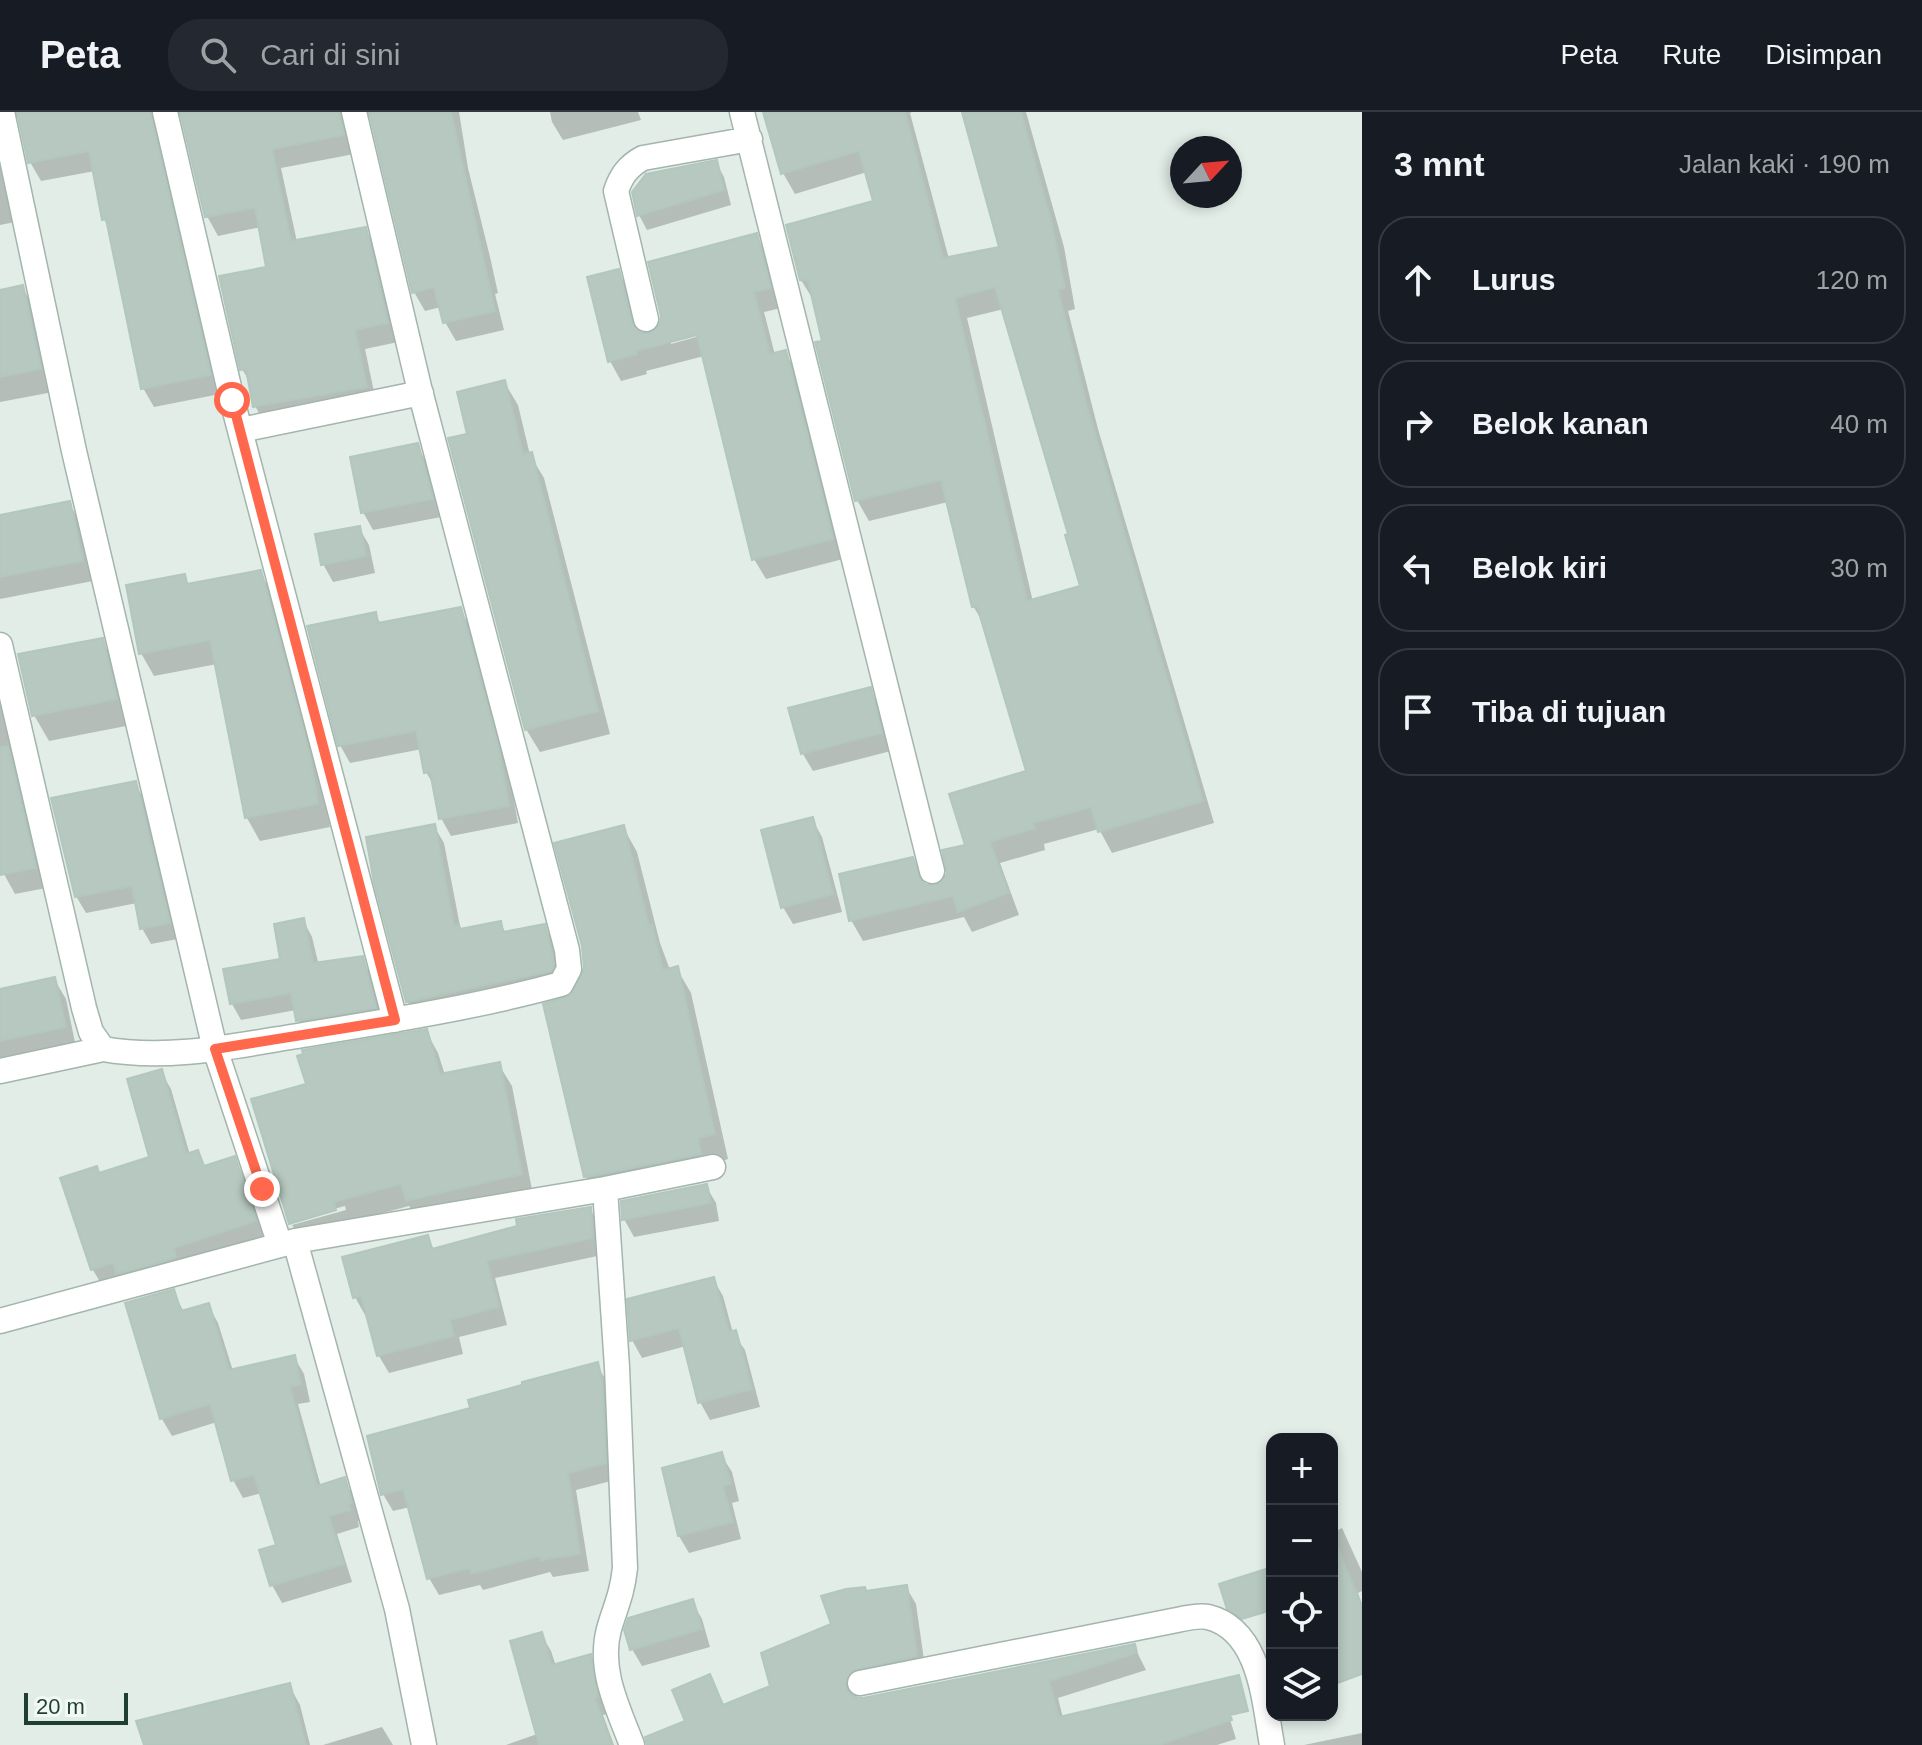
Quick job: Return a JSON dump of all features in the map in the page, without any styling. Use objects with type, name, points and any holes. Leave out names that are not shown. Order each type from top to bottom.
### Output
[{"type":"street","points":[[2,112],[74,451],[215,1049],[288,1243],[397,1609],[424,1745]]},
{"type":"street","points":[[165,112],[237,416],[395,1020]]},
{"type":"street","points":[[0,1071],[103,1049],[139,1053],[215,1049],[395,1020],[561,984],[569,969],[567,950],[418,381],[354,112]]},
{"type":"street","points":[[742,112],[932,871]]},
{"type":"street","points":[[646,319],[616,191],[620,179],[631,164],[643,158],[750,139]]},
{"type":"street","points":[[237,416],[418,381]]},
{"type":"street","points":[[0,645],[84,1008],[91,1032],[103,1049]]},
{"type":"street","points":[[0,1321],[288,1243],[605,1189],[713,1167]]},
{"type":"street","points":[[605,1189],[617,1367],[625,1568],[622,1595],[609,1630],[605,1657],[607,1679],[632,1745]]},
{"type":"street","points":[[860,1683],[1206,1616],[1226,1625],[1254,1658],[1272,1745]]},
{"type":"building","points":[[17,112],[150,112],[211,375],[141,389],[89,151],[28,163]]},
{"type":"building","points":[[180,112],[339,112],[344,135],[272,149],[291,241],[366,227],[388,323],[355,330],[367,387],[253,407],[246,369],[240,370],[219,276],[266,267],[255,208],[205,217]]},
{"type":"building","points":[[369,112],[451,112],[495,311],[443,323],[434,287],[412,293]]},
{"type":"building","points":[[763,112],[905,112],[943,258],[999,247],[962,112],[1021,112],[1052,224],[1065,288],[1058,290],[1087,406],[1203,801],[1098,832],[1091,807],[1033,823],[1035,828],[990,842],[1009,893],[958,912],[953,896],[849,921],[839,874],[913,857],[921,881],[936,885],[947,874],[942,850],[965,845],[949,794],[1026,771],[977,606],[972,607],[941,480],[855,501],[815,342],[822,341],[808,281],[800,280],[786,225],[873,201],[859,151],[781,174]],"holes":[[[995,287],[1068,534],[1065,535],[1080,586],[1027,601],[955,298]]]},
{"type":"building","points":[[717,160],[724,190],[637,216],[632,192],[646,174]]},
{"type":"building","points":[[757,233],[771,288],[754,292],[770,354],[786,350],[833,539],[752,560],[697,335],[608,362],[587,277],[619,269],[632,323],[641,333],[650,333],[660,324],[661,316],[648,262]]},
{"type":"building","points":[[23,285],[41,369],[0,377],[0,290]]},
{"type":"building","points":[[505,380],[523,454],[532,452],[598,711],[525,730],[448,438],[467,434],[457,392]]},
{"type":"building","points":[[418,443],[433,499],[361,513],[350,457]]},
{"type":"building","points":[[70,501],[83,561],[0,577],[0,515]]},
{"type":"building","points":[[360,526],[366,556],[321,565],[315,534]]},
{"type":"building","points":[[261,570],[309,751],[318,804],[245,818],[210,640],[139,654],[126,585],[185,574],[187,584]]},
{"type":"building","points":[[461,607],[499,749],[509,806],[439,819],[430,772],[424,773],[416,731],[338,746],[307,626],[376,612],[378,623]]},
{"type":"building","points":[[103,638],[117,699],[32,716],[18,654]]},
{"type":"building","points":[[871,687],[882,733],[801,754],[788,708]]},
{"type":"building","points":[[8,746],[36,868],[0,875],[0,747]]},
{"type":"building","points":[[136,781],[170,923],[140,929],[132,886],[75,897],[51,798]]},
{"type":"building","points":[[813,817],[833,894],[781,908],[761,830]]},
{"type":"building","points":[[435,824],[454,926],[459,925],[460,929],[501,921],[503,932],[545,924],[554,966],[551,971],[406,1002],[374,883],[366,837]]},
{"type":"building","points":[[624,825],[663,970],[678,966],[715,1134],[698,1138],[701,1154],[584,1177],[543,1004],[571,995],[584,968],[582,946],[554,843]]},
{"type":"building","points":[[304,918],[313,963],[363,956],[376,1008],[296,1021],[291,993],[230,1004],[223,969],[280,959],[274,924]]},
{"type":"building","points":[[55,977],[66,1027],[0,1041],[0,989]]},
{"type":"building","points":[[427,1029],[440,1074],[500,1062],[522,1174],[406,1201],[401,1184],[334,1202],[336,1210],[289,1224],[251,1099],[306,1084],[297,1056],[303,1054],[302,1050]]},
{"type":"building","points":[[162,1069],[186,1154],[198,1150],[204,1166],[235,1156],[256,1221],[174,1248],[176,1257],[165,1261],[116,1274],[113,1263],[91,1270],[60,1178],[97,1166],[99,1173],[149,1157],[127,1079]]},
{"type":"building","points":[[707,1184],[711,1203],[622,1220],[621,1201]]},
{"type":"building","points":[[591,1207],[593,1238],[487,1261],[499,1307],[450,1320],[454,1336],[377,1356],[361,1296],[353,1298],[342,1257],[428,1235],[432,1249],[517,1226],[516,1219]]},
{"type":"building","points":[[714,1277],[729,1332],[736,1330],[752,1389],[698,1403],[679,1328],[630,1341],[627,1299]]},
{"type":"building","points":[[174,1289],[181,1311],[209,1303],[229,1370],[295,1355],[301,1384],[290,1387],[317,1486],[345,1477],[352,1503],[349,1504],[351,1510],[329,1516],[344,1564],[270,1586],[259,1550],[276,1545],[254,1475],[231,1481],[210,1404],[160,1419],[125,1303]]},
{"type":"building","points":[[598,1362],[602,1380],[606,1463],[568,1473],[580,1554],[541,1560],[540,1556],[471,1574],[470,1568],[427,1579],[403,1489],[381,1495],[367,1436],[470,1408],[468,1400]]},
{"type":"building","points":[[722,1452],[731,1484],[723,1486],[733,1522],[678,1536],[662,1468]]},
{"type":"building","points":[[1338,1549],[1362,1606],[1362,1674],[1338,1683]]},
{"type":"building","points":[[1266,1569],[1266,1612],[1242,1619],[1227,1609],[1219,1584]]},
{"type":"building","points":[[907,1585],[917,1656],[851,1671],[845,1685],[854,1697],[863,1698],[1135,1644],[1137,1653],[1049,1681],[1059,1717],[1239,1675],[1248,1711],[1230,1715],[1232,1720],[1159,1745],[647,1745],[645,1737],[685,1721],[672,1690],[710,1674],[723,1705],[770,1686],[761,1653],[831,1624],[821,1596],[846,1589],[865,1587],[866,1591]]},
{"type":"building","points":[[693,1599],[702,1629],[630,1650],[624,1630],[628,1618]]},
{"type":"building","points":[[542,1632],[552,1665],[591,1654],[598,1697],[595,1698],[612,1745],[539,1745],[510,1641]]},
{"type":"building","points":[[290,1683],[306,1745],[144,1745],[136,1721]]},
{"type":"route","points":[[232,400],[395,1020],[215,1049],[262,1189]]}]
